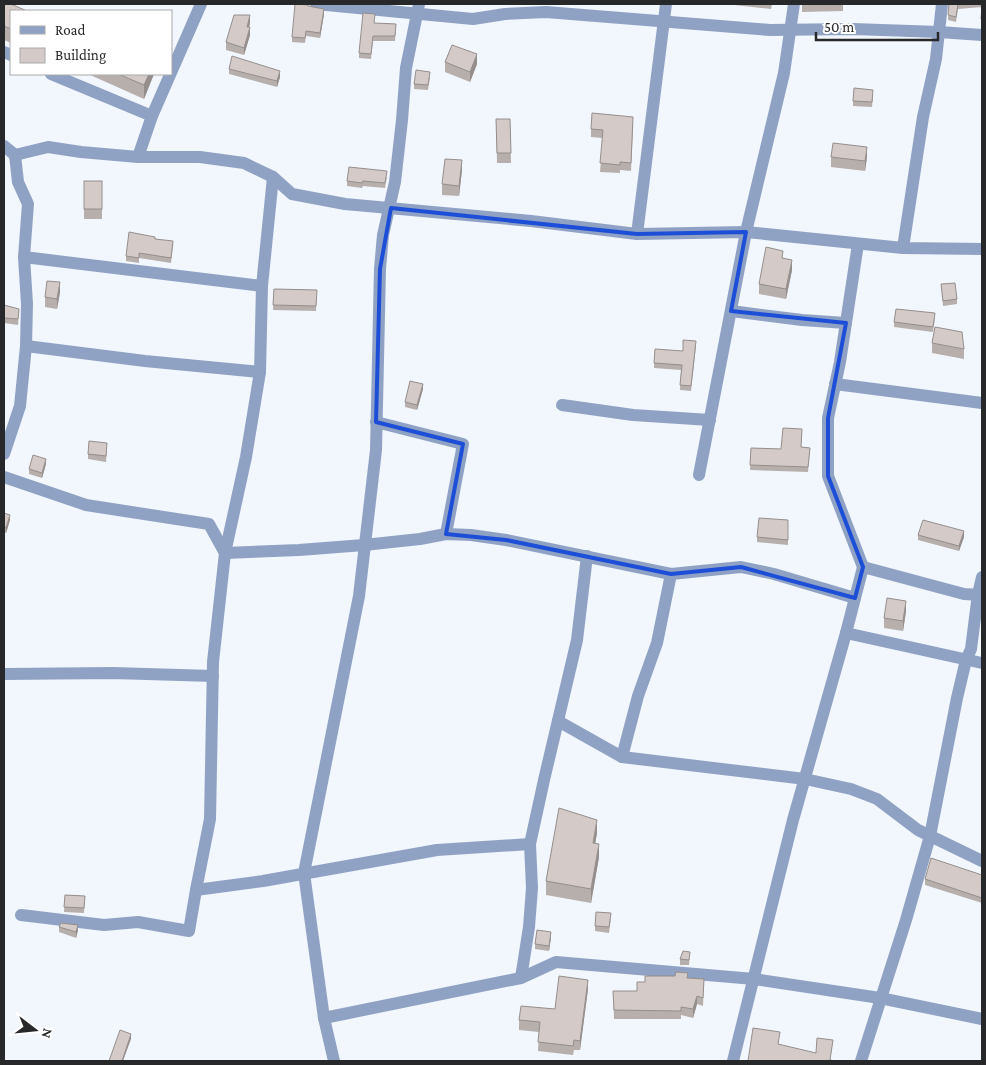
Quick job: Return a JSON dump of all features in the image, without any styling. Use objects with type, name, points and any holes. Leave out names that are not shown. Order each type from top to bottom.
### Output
[{"type":"street","points":[[172,70],[201,4]]},
{"type":"street","points":[[316,4],[418,8],[473,19],[546,8],[770,30],[939,32],[982,35]]},
{"type":"street","points":[[637,234],[666,4]]},
{"type":"street","points":[[699,475],[746,232],[784,73],[792,29],[794,4]]},
{"type":"street","points":[[903,248],[923,117],[936,59],[942,4]]},
{"type":"street","points":[[334,1061],[324,1018],[304,873],[359,596],[376,450],[380,269],[384,235],[395,182],[406,68],[418,8]]},
{"type":"street","points":[[53,75],[152,116]]},
{"type":"street","points":[[138,157],[152,116],[170,75]]},
{"type":"street","points":[[4,146],[14,155],[18,182],[28,204],[24,257],[27,304],[26,346],[20,406],[4,454]]},
{"type":"street","points":[[14,155],[48,147],[138,157],[200,157],[244,163],[273,177],[292,194],[345,204],[530,221],[637,234],[746,232],[903,248],[982,249]]},
{"type":"street","points":[[22,915],[104,925],[138,922],[189,931],[210,819],[213,676],[225,553],[246,457],[260,372],[262,286],[273,177]]},
{"type":"street","points":[[733,1061],[769,915],[863,567],[828,476],[828,418],[846,323],[858,244]]},
{"type":"street","points":[[24,257],[262,286]]},
{"type":"street","points":[[731,311],[802,320],[846,323]]},
{"type":"street","points":[[26,346],[145,361],[260,372]]},
{"type":"street","points":[[835,384],[982,403]]},
{"type":"street","points":[[562,405],[633,414],[710,420]]},
{"type":"street","points":[[376,422],[463,444],[446,534]]},
{"type":"street","points":[[4,477],[86,505],[209,524],[225,553]]},
{"type":"street","points":[[225,553],[299,550],[420,539],[446,534],[506,540],[671,574],[741,567],[774,574],[855,598]]},
{"type":"street","points":[[521,978],[529,927],[532,888],[530,844],[577,640],[587,556]]},
{"type":"street","points":[[863,567],[964,594],[980,595]]},
{"type":"street","points":[[622,757],[638,696],[657,643],[671,574]]},
{"type":"street","points":[[861,1061],[906,920],[930,836],[957,698],[966,660],[971,649],[982,577]]},
{"type":"street","points":[[846,634],[982,663]]},
{"type":"street","points":[[4,674],[113,673],[213,676]]},
{"type":"street","points":[[558,721],[622,757],[805,779],[851,789],[877,799],[918,830],[982,861]]},
{"type":"street","points":[[196,890],[437,850],[530,844]]},
{"type":"street","points":[[324,1018],[521,978],[556,962],[754,979],[880,998],[982,1019]]},
{"type":"highlighted area","points":[[391,208],[637,234],[746,232],[731,311],[846,323],[828,418],[828,476],[863,567],[855,598],[741,567],[671,574],[506,540],[446,534],[463,444],[376,422],[380,269]]},
{"type":"building","points":[[4,4],[11,4],[25,10],[10,10],[10,29],[4,26]]},
{"type":"building","points":[[295,4],[324,9],[320,33],[306,31],[305,38],[292,37]]},
{"type":"building","points":[[949,4],[958,4],[956,17],[948,15]]},
{"type":"building","points":[[363,13],[375,14],[374,23],[396,24],[395,36],[373,36],[371,54],[359,53]]},
{"type":"building","points":[[234,15],[250,15],[247,27],[250,27],[244,48],[226,42]]},
{"type":"building","points":[[452,45],[477,54],[470,72],[445,62]]},
{"type":"building","points":[[232,56],[280,71],[277,81],[229,69]]},
{"type":"building","points":[[416,70],[430,72],[428,85],[414,84]]},
{"type":"building","points":[[120,75],[149,75],[144,85]]},
{"type":"building","points":[[854,88],[873,90],[872,102],[853,101]]},
{"type":"building","points":[[592,113],[633,117],[631,163],[620,162],[620,165],[600,163],[603,130],[591,129]]},
{"type":"building","points":[[496,119],[510,119],[511,153],[497,153]]},
{"type":"building","points":[[833,143],[867,147],[865,161],[831,157]]},
{"type":"building","points":[[445,159],[462,160],[459,186],[442,184]]},
{"type":"building","points":[[349,167],[387,171],[385,183],[347,181]]},
{"type":"building","points":[[84,181],[102,181],[102,209],[84,209]]},
{"type":"building","points":[[129,232],[155,237],[155,239],[173,241],[171,258],[139,253],[139,258],[126,256]]},
{"type":"building","points":[[766,247],[783,251],[782,258],[792,260],[786,289],[759,284]]},
{"type":"building","points":[[47,281],[60,282],[57,299],[45,297]]},
{"type":"building","points":[[955,283],[957,299],[943,301],[941,284]]},
{"type":"building","points":[[274,289],[317,290],[316,306],[273,305]]},
{"type":"building","points":[[4,305],[19,309],[18,319],[4,318]]},
{"type":"building","points":[[896,309],[935,313],[933,327],[894,322]]},
{"type":"building","points":[[935,327],[962,332],[964,349],[932,343]]},
{"type":"building","points":[[683,340],[696,341],[691,386],[680,385],[682,365],[654,363],[655,349],[683,351]]},
{"type":"building","points":[[410,381],[423,384],[417,405],[405,402]]},
{"type":"building","points":[[783,428],[802,429],[801,447],[810,448],[808,467],[750,465],[751,448],[781,449]]},
{"type":"building","points":[[89,441],[107,443],[106,456],[88,454]]},
{"type":"building","points":[[33,455],[46,459],[42,473],[29,469]]},
{"type":"building","points":[[4,513],[10,515],[6,528],[4,527]]},
{"type":"building","points":[[759,518],[788,520],[788,540],[757,537]]},
{"type":"building","points":[[923,520],[964,531],[959,546],[918,535]]},
{"type":"building","points":[[887,598],[906,601],[903,621],[884,618]]},
{"type":"building","points":[[559,808],[597,820],[593,843],[599,844],[591,889],[546,881]]},
{"type":"building","points":[[931,858],[982,875],[982,898],[925,879]]},
{"type":"building","points":[[65,895],[85,896],[84,908],[64,907]]},
{"type":"building","points":[[596,912],[611,913],[609,927],[595,926]]},
{"type":"building","points":[[61,923],[78,925],[76,932],[59,927]]},
{"type":"building","points":[[537,930],[551,932],[549,946],[535,944]]},
{"type":"building","points":[[683,951],[690,952],[689,960],[680,959]]},
{"type":"building","points":[[676,972],[688,973],[687,978],[704,979],[703,998],[697,996],[693,1009],[681,1007],[681,1011],[614,1010],[613,991],[637,991],[637,982],[645,982],[645,976],[675,976]]},
{"type":"building","points":[[559,976],[588,980],[580,1041],[574,1040],[573,1046],[538,1042],[540,1022],[519,1020],[521,1006],[555,1009]]},
{"type":"building","points":[[753,1028],[780,1032],[778,1044],[816,1053],[817,1038],[833,1040],[830,1060],[836,1061],[748,1061]]},
{"type":"building","points":[[120,1030],[131,1034],[122,1061],[109,1061]]}]
